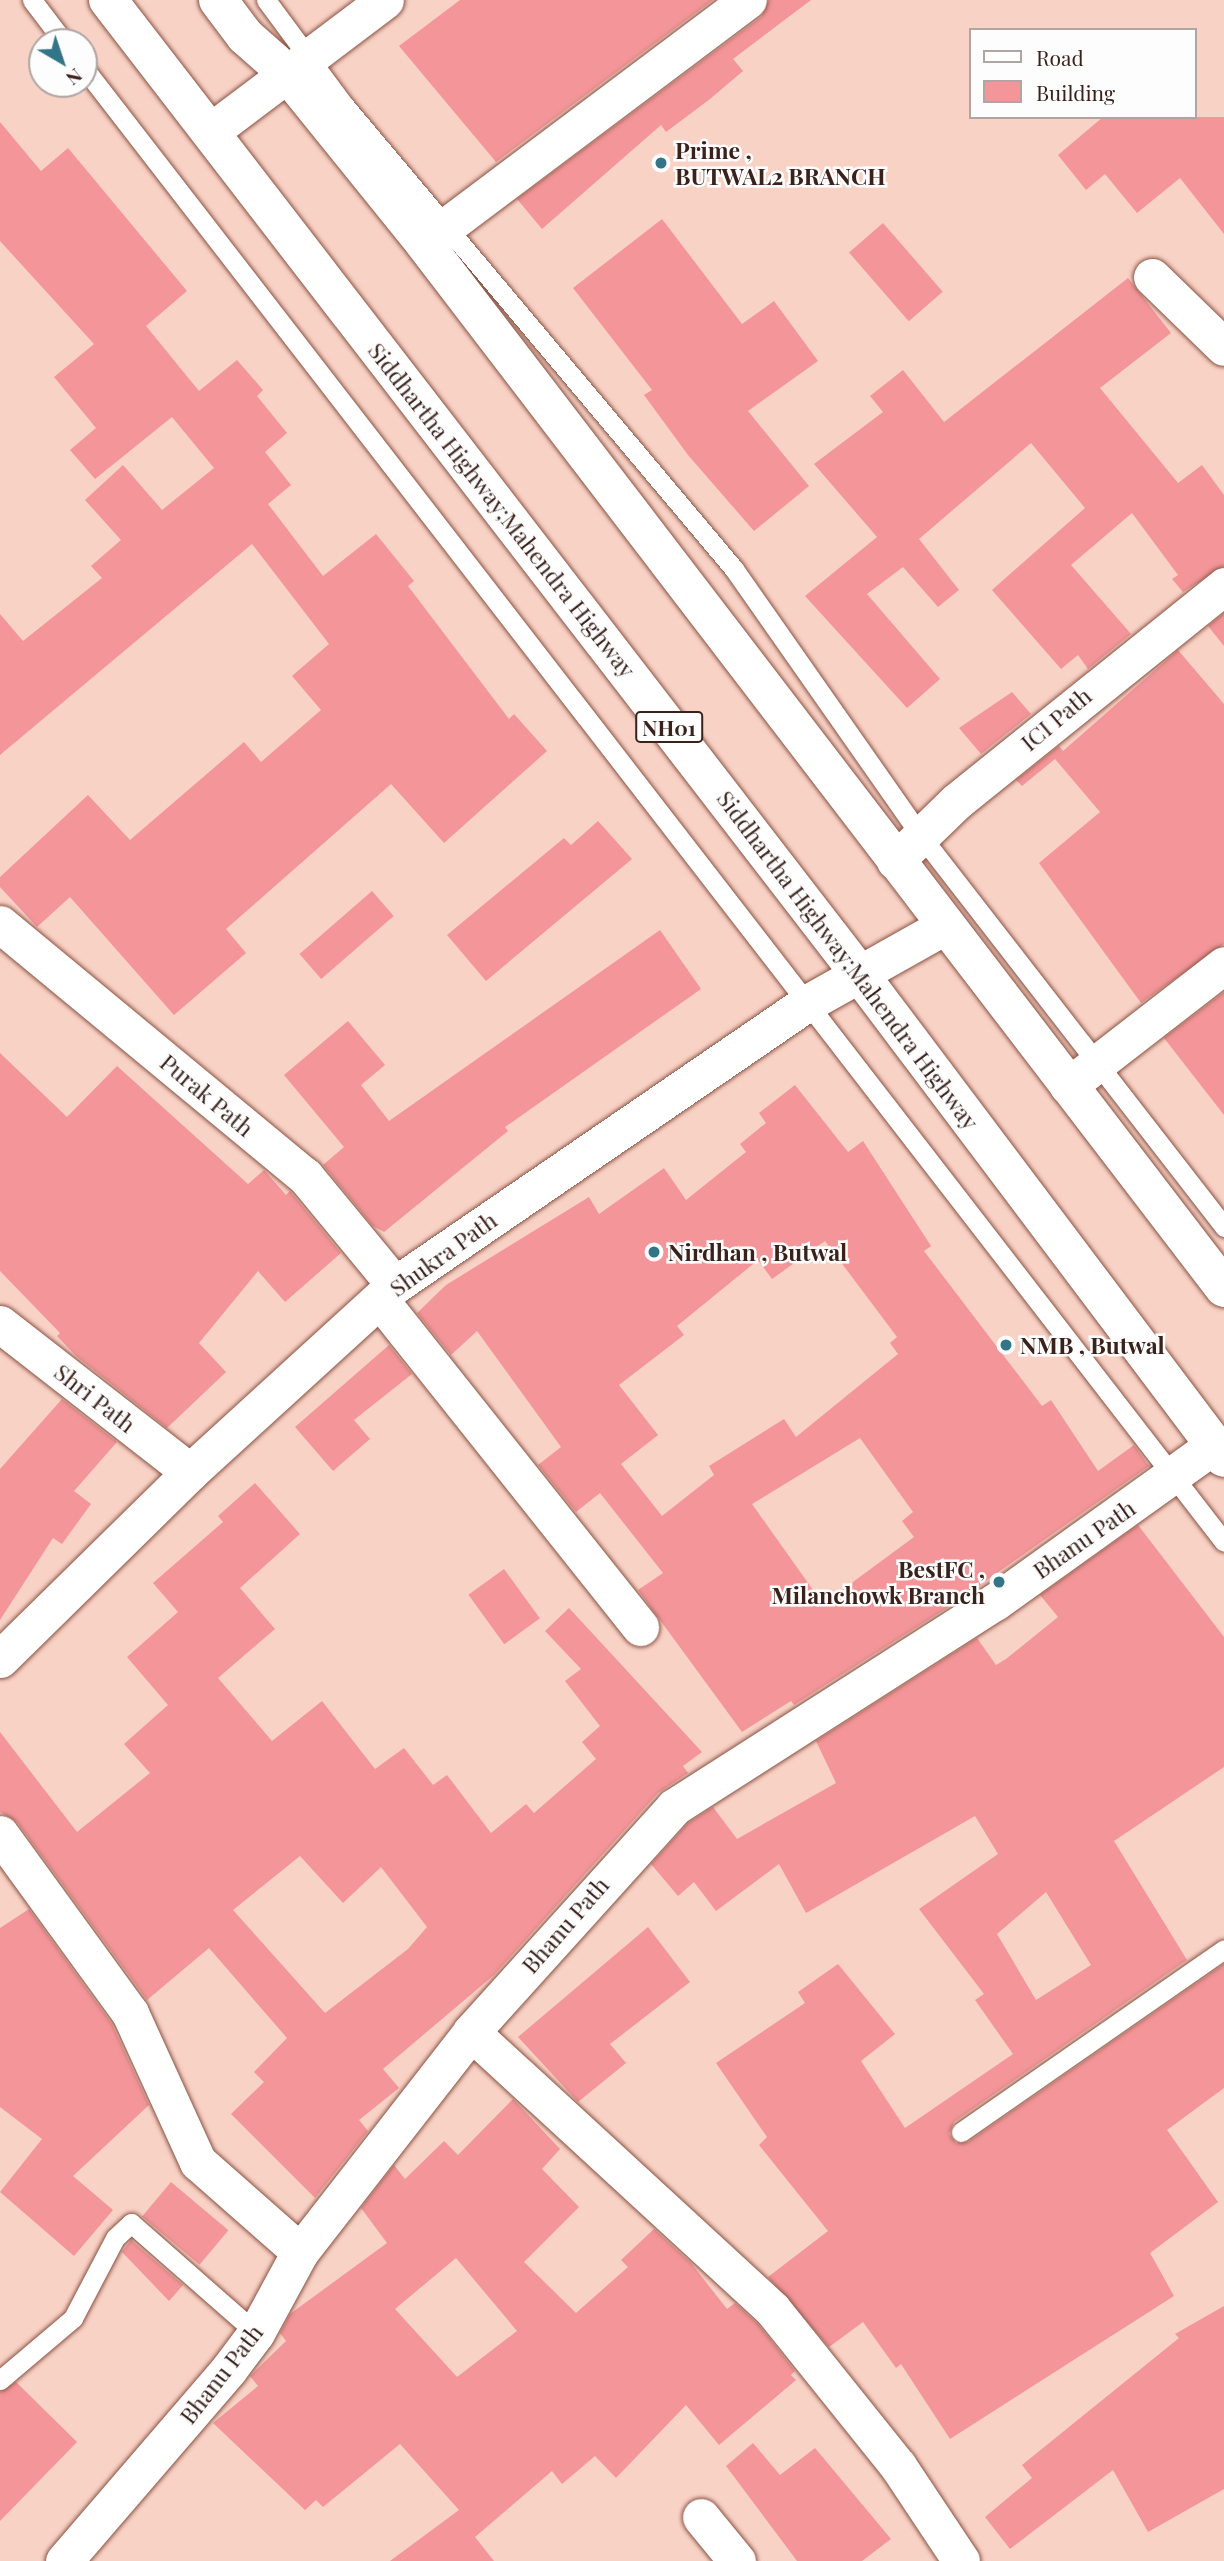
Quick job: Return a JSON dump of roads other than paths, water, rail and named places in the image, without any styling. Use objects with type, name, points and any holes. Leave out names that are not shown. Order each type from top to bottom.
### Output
[{"type":"highway","name":"Siddhartha Highway;Mahendra Highway","points":[[108,0],[858,972],[1219,1451]]},
{"type":"highway","points":[[218,0],[245,36],[298,65],[435,235],[908,848],[945,926],[1224,1288]]},
{"type":"street","points":[[210,132],[385,0]]},
{"type":"street","points":[[435,235],[748,0]]},
{"type":"street","points":[[1152,277],[1224,347]]},
{"type":"street","name":"ICI Path","points":[[908,848],[1077,701],[1224,586]]},
{"type":"street","name":"Purak Path","points":[[0,924],[305,1176],[388,1293],[640,1627]]},
{"type":"street","name":"Shukra Path","points":[[0,1659],[190,1472],[388,1293],[804,1005],[858,972],[945,926]]},
{"type":"street","points":[[1068,1086],[1224,965]]},
{"type":"street","name":"Shri Path","points":[[0,1324],[190,1472]]},
{"type":"street","name":"Bhanu Path","points":[[64,2561],[256,2333],[300,2252],[471,2032],[674,1807],[995,1602],[1172,1477],[1219,1451]]},
{"type":"street","points":[[0,1834],[130,2013],[198,2162],[300,2252]]},
{"type":"street","points":[[471,2032],[773,2310],[898,2466],[961,2561]]},
{"type":"street","points":[[701,2517],[737,2561]]},
{"type":"lane","points":[[32,0],[53,28]]},
{"type":"lane","points":[[266,0],[298,65]]},
{"type":"lane","points":[[98,86],[804,1005],[1224,1542]]},
{"type":"lane","points":[[908,848],[1097,1063],[1224,1227]]},
{"type":"lane","points":[[961,2132],[1224,1949]]},
{"type":"lane","points":[[0,2380],[73,2318],[116,2238],[131,2223],[256,2333]]},
{"type":"place","name":"Prime , BUTWAL2 BRANCH","points":[[661,163]]},
{"type":"place","name":"Nirdhan , Butwal","points":[[654,1252]]},
{"type":"place","name":"NMB , Butwal","points":[[1006,1345]]},
{"type":"place","name":"BestFC , Milanchowk Branch","points":[[999,1582]]}]
